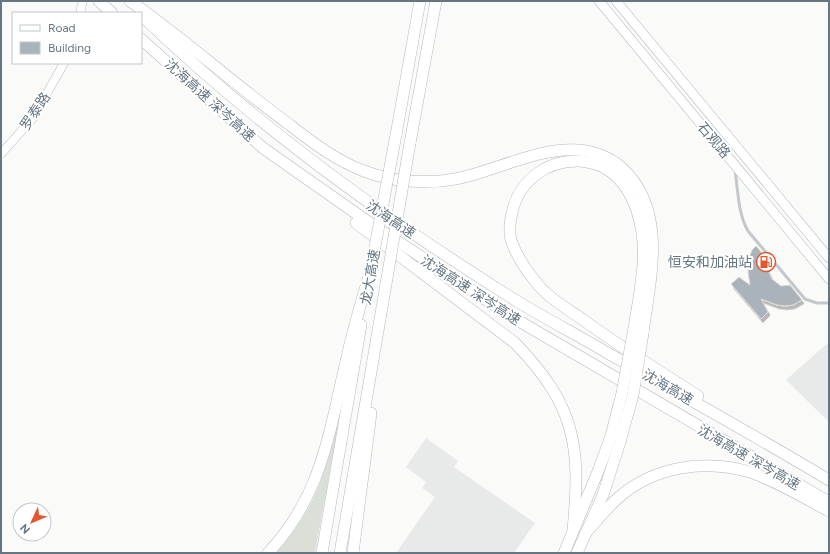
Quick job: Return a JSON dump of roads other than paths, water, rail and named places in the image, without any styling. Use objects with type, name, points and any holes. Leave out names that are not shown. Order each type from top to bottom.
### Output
[{"type":"highway","points":[[126,1],[138,12]]},
{"type":"highway","points":[[130,1],[171,30],[243,89],[320,147],[340,161],[366,172],[396,179],[431,182],[476,174],[555,151],[571,150],[588,151],[610,159],[628,174],[641,190],[648,209],[652,235],[653,261],[622,393],[615,439],[603,495],[578,551]]},
{"type":"highway","name":"龙大高速","points":[[322,553],[370,273],[420,1]]},
{"type":"highway","name":"龙大高速","points":[[340,553],[410,143],[436,1]]},
{"type":"highway","points":[[101,3],[111,12]]},
{"type":"highway","name":"沈海高速","points":[[142,16],[202,71],[268,127],[362,199],[523,304],[792,458]]},
{"type":"highway","name":"沈海高速 深岑高速","points":[[142,40],[263,148],[367,221],[512,318],[829,502]]},
{"type":"highway","points":[[263,148],[292,176],[490,323],[515,343],[534,362],[549,382],[570,426],[575,449],[576,492],[573,530]]},
{"type":"highway","points":[[638,330],[643,244],[638,213],[633,200],[615,176],[602,166],[587,162],[571,161],[556,163],[543,168],[532,176],[520,191],[514,203],[511,218],[511,238],[522,263],[536,282],[565,308],[598,331],[792,458]]},
{"type":"highway","points":[[268,553],[292,526],[311,490],[321,463],[352,336],[370,273]]},
{"type":"highway","points":[[353,553],[371,415],[378,333]]},
{"type":"highway","points":[[564,551],[615,439]]},
{"type":"highway","name":"沈海高速 深岑高速","points":[[792,458],[829,480]]},
{"type":"highway","points":[[585,534],[619,497],[655,476],[680,467],[727,466],[751,473],[829,511]]},
{"type":"main road","name":"石观路","points":[[600,1],[829,279]]},
{"type":"main road","name":"石观路","points":[[616,1],[829,258]]},
{"type":"main road","points":[[798,242],[808,233]]},
{"type":"street","points":[[80,12],[83,1]]},
{"type":"street","name":"罗泰路","points":[[1,154],[33,118],[63,64]]},
{"type":"lane","points":[[734,164],[741,212],[744,224],[748,231],[805,299],[817,304],[829,303]]},
{"type":"place","name":"恒安和加油站","points":[[766,262]]}]
